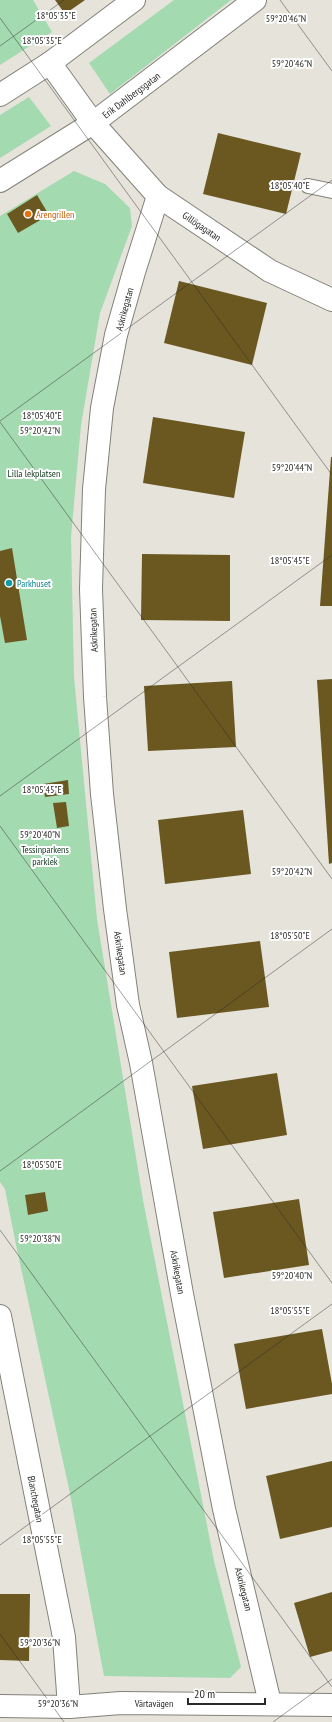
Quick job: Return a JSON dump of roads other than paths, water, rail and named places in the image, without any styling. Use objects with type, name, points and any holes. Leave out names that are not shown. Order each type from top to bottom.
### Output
[{"type":"street","points":[[0,95],[50,63],[134,0]]},
{"type":"street","name":"Erik Dahlbergsgatan","points":[[0,181],[93,123],[255,0]]},
{"type":"street","name":"Gillögagatan","points":[[50,63],[93,123],[158,196],[270,271],[332,300]]},
{"type":"street","name":"Askrikegatan","points":[[158,196],[116,336],[102,408],[94,489],[91,589],[95,697],[102,794],[128,1005],[141,1063],[182,1294],[224,1509],[270,1703]]},
{"type":"street","name":"Blanchegatan","points":[[0,1316],[64,1637],[69,1707]]},
{"type":"street","name":"Värtavägen","points":[[0,1706],[69,1707],[121,1703],[270,1703],[332,1705]]},
{"type":"lane","points":[[308,186],[332,191]]},
{"type":"place","name":"Arengrillen","points":[[28,214]]},
{"type":"place","name":"Parkhuset","points":[[9,583]]},
{"type":"park label","name":"Lilla lekplatsen","points":[[34,473]]},
{"type":"park label","name":"Tessinparkens parklek","points":[[45,854]]}]
